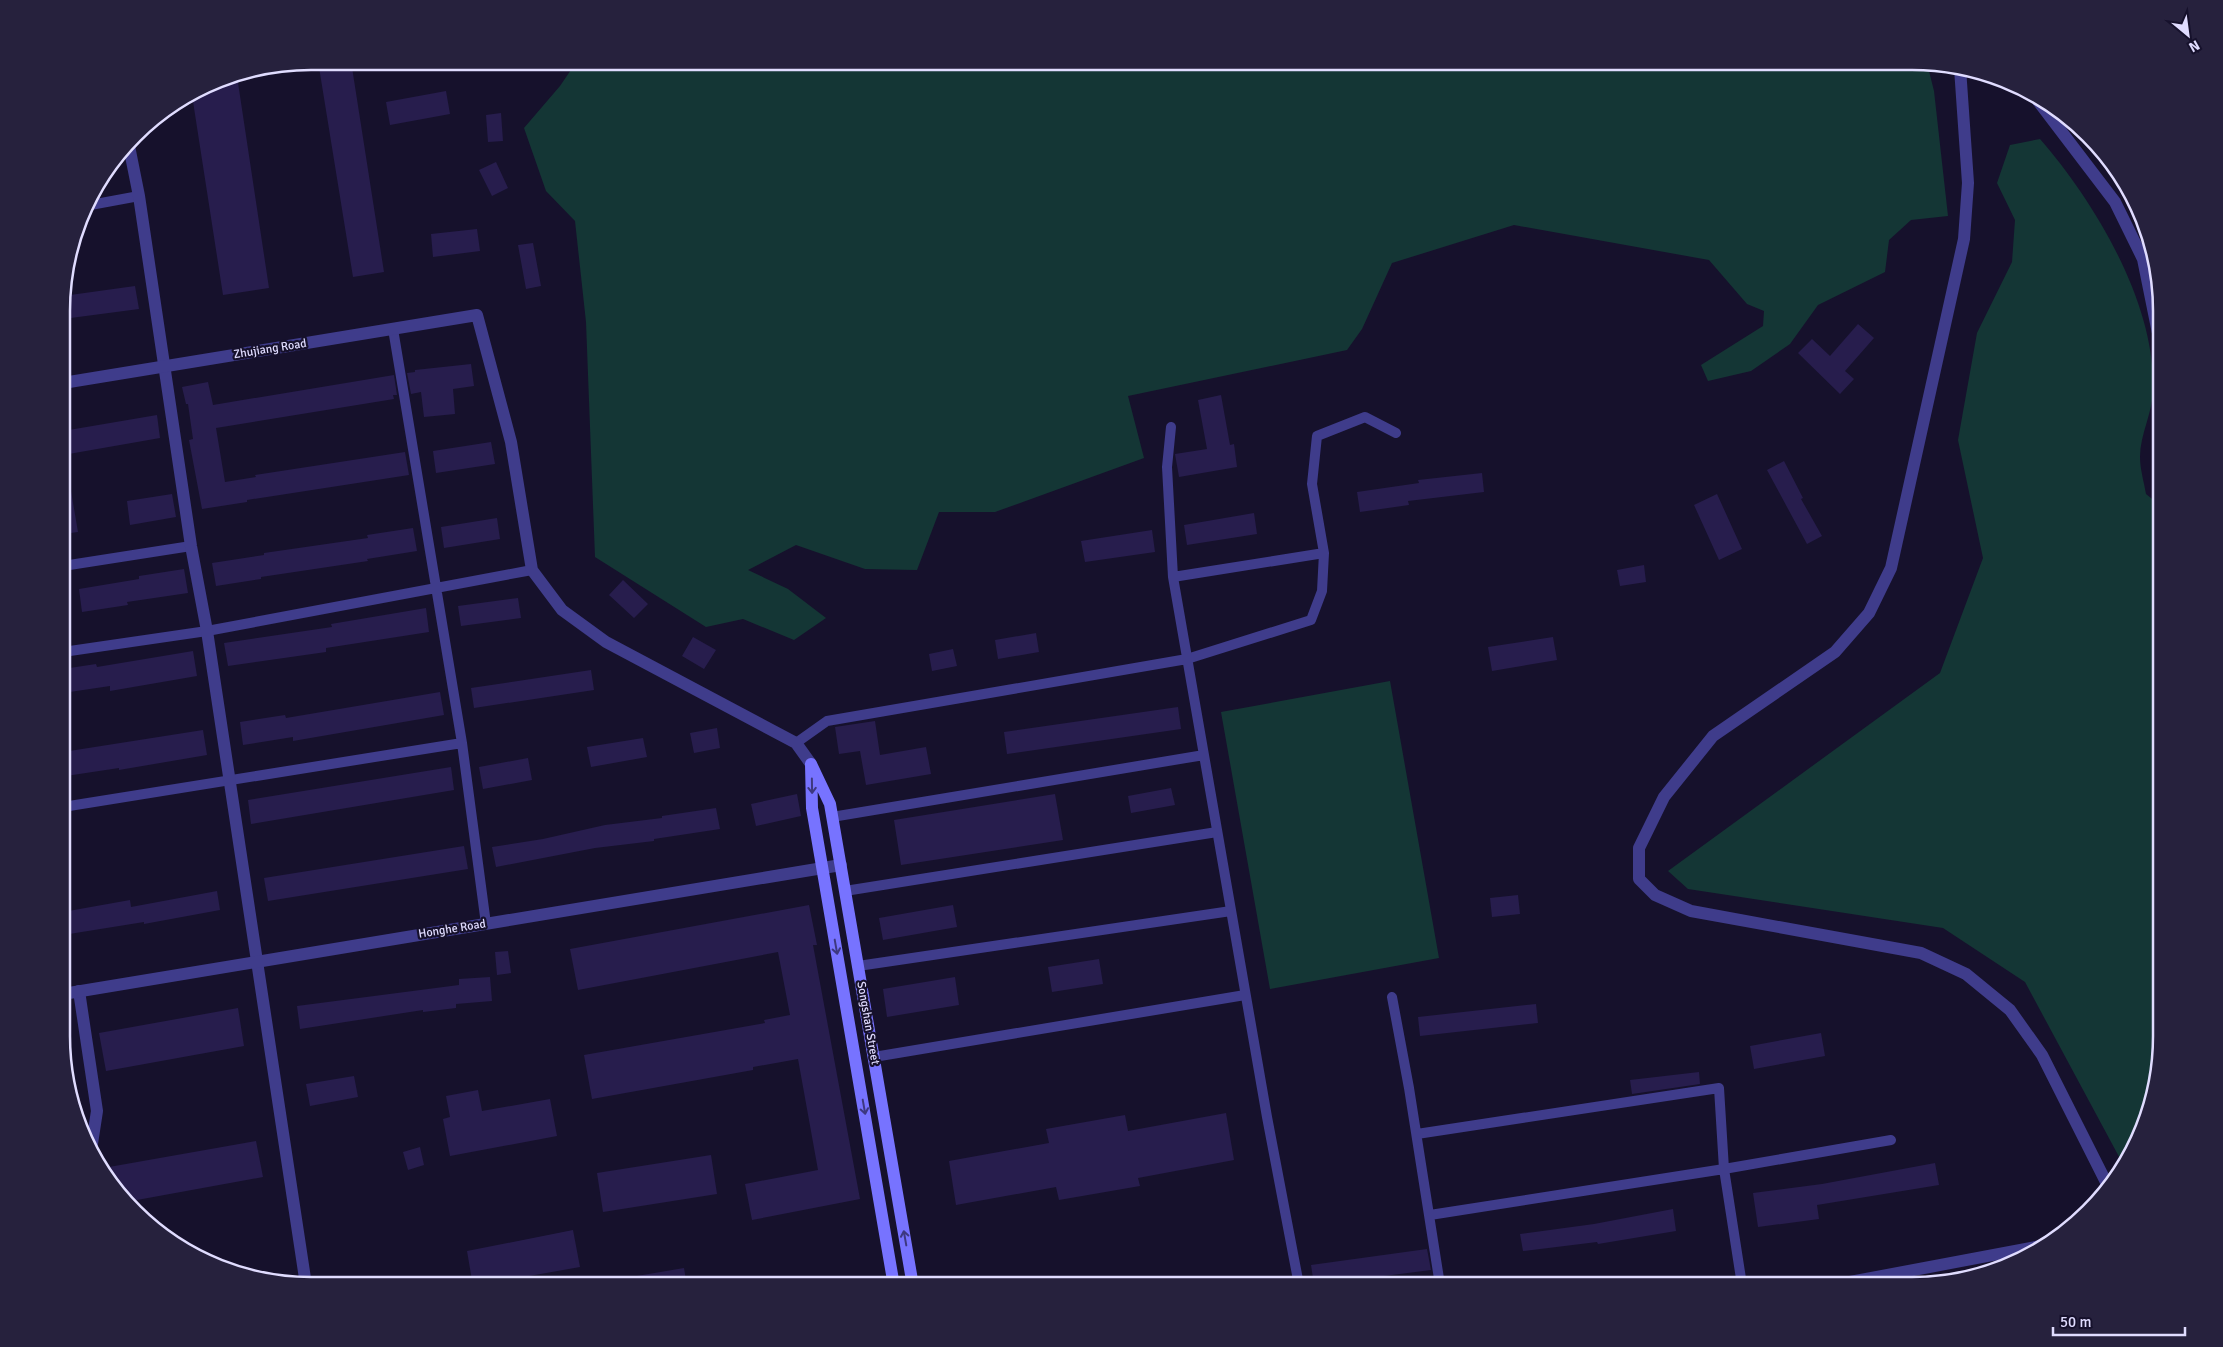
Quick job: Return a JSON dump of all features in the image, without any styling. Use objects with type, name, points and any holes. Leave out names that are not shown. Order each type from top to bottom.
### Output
[{"type":"main road","name":"Songshan Street","points":[[811,764],[830,804],[911,1277]]},
{"type":"main road","name":"Songshan Street","points":[[811,764],[812,808],[892,1277]]},
{"type":"street","points":[[1961,75],[1968,183],[1964,239],[1891,568],[1869,613],[1835,652],[1713,736],[1664,797],[1639,848],[1639,879],[1656,895],[1691,912],[1921,953],[1966,974],[2010,1010],[2042,1055],[2105,1180]]},
{"type":"street","points":[[2045,111],[2115,202],[2143,259],[2153,307]]},
{"type":"street","points":[[130,152],[139,196],[191,546],[206,631],[255,962],[305,1277]]},
{"type":"street","name":"Zhujiang Road","points":[[70,382],[477,315],[511,442],[532,570]]},
{"type":"street","points":[[532,570],[562,610],[606,642],[796,743]]},
{"type":"street","name":"Songshan Street","points":[[796,743],[811,764]]},
{"type":"street","name":"Honghe Road","points":[[70,993],[822,867],[841,866]]},
{"type":"street","points":[[79,992],[97,1111],[93,1138]]},
{"type":"street","points":[[1876,1277],[2024,1249]]},
{"type":"lane","points":[[95,204],[139,196]]},
{"type":"lane","points":[[393,329],[462,743],[486,924]]},
{"type":"lane","points":[[796,743],[827,721],[1187,659],[1311,620],[1322,591],[1324,553],[1312,484],[1317,436],[1365,417],[1396,433]]},
{"type":"lane","points":[[1170,427],[1167,467],[1173,577],[1245,994],[1297,1277]]},
{"type":"lane","points":[[70,565],[191,546]]},
{"type":"lane","points":[[1173,577],[1324,553]]},
{"type":"lane","points":[[70,651],[206,631],[532,570]]},
{"type":"lane","points":[[70,806],[462,743]]},
{"type":"lane","points":[[832,817],[1204,754]]},
{"type":"lane","points":[[845,891],[1217,832]]},
{"type":"lane","points":[[858,966],[1231,911]]},
{"type":"lane","points":[[874,1057],[1245,994]]},
{"type":"lane","points":[[1392,997],[1417,1134],[1439,1277]]},
{"type":"lane","points":[[1417,1134],[1718,1088],[1724,1169],[1741,1277]]},
{"type":"lane","points":[[1430,1215],[1724,1169],[1891,1140]]},
{"type":"green space","points":[[571,70],[1929,71],[1934,91],[1948,216],[1911,220],[1889,240],[1885,272],[1818,305],[1790,344],[1751,371],[1708,381],[1701,365],[1763,326],[1764,311],[1747,304],[1709,260],[1514,225],[1392,263],[1362,329],[1347,350],[1128,396],[1144,458],[995,512],[939,512],[917,570],[865,569],[796,545],[748,570],[788,589],[826,618],[794,640],[743,619],[706,627],[595,557],[586,322],[575,221],[546,191],[524,128],[560,86]]},
{"type":"green space","points":[[2040,139],[2061,164],[2101,223],[2133,289],[2144,323],[2151,357],[2153,390],[2140,457],[2146,494],[2153,500],[2153,1036],[2151,1067],[2145,1098],[2135,1128],[2120,1158],[2025,982],[1943,928],[1688,889],[1668,871],[1940,673],[1983,558],[1958,440],[1977,333],[2012,262],[2015,220],[1997,183],[2010,145]]},
{"type":"green space","points":[[1390,681],[1439,958],[1270,989],[1221,712]]},
{"type":"building","points":[[319,70],[352,70],[384,272],[353,277]]},
{"type":"building","points":[[238,82],[269,288],[223,295],[193,101],[219,88]]},
{"type":"building","points":[[446,91],[450,114],[390,125],[386,102]]},
{"type":"building","points":[[501,113],[503,141],[488,142],[486,115]]},
{"type":"building","points":[[496,162],[508,188],[492,196],[479,170]]},
{"type":"building","points":[[477,229],[480,251],[433,257],[431,234]]},
{"type":"building","points":[[533,243],[541,286],[526,289],[518,245]]},
{"type":"building","points":[[135,286],[139,309],[70,318],[71,295]]},
{"type":"building","points":[[1858,324],[1874,338],[1845,371],[1854,379],[1840,394],[1798,353],[1812,339],[1830,356]]},
{"type":"building","points":[[471,364],[474,386],[453,389],[455,414],[424,417],[421,392],[411,394],[407,373],[415,372],[415,370]]},
{"type":"building","points":[[394,375],[397,395],[393,395],[394,399],[216,428],[225,482],[256,477],[255,475],[405,452],[409,475],[247,500],[247,502],[202,509],[189,440],[193,439],[188,404],[186,404],[182,387],[208,382],[213,405]]},
{"type":"building","points":[[1221,395],[1230,445],[1234,444],[1237,467],[1179,477],[1175,454],[1207,449],[1198,400]]},
{"type":"building","points":[[157,415],[160,438],[70,454],[70,430]]},
{"type":"building","points":[[491,442],[495,464],[436,473],[433,451]]},
{"type":"building","points":[[1784,461],[1803,498],[1801,499],[1822,536],[1807,544],[1767,470]]},
{"type":"building","points":[[1482,473],[1484,492],[1408,501],[1409,505],[1360,512],[1357,492],[1419,483],[1418,480]]},
{"type":"building","points":[[70,491],[78,532],[70,533]]},
{"type":"building","points":[[172,494],[176,517],[130,525],[127,501]]},
{"type":"building","points":[[1717,494],[1742,549],[1719,560],[1694,505]]},
{"type":"building","points":[[1254,513],[1257,534],[1187,545],[1184,525]]},
{"type":"building","points":[[497,518],[500,539],[444,548],[441,527]]},
{"type":"building","points":[[413,528],[417,551],[216,586],[212,563],[264,555],[264,553],[368,538],[367,535]]},
{"type":"building","points":[[1152,530],[1155,552],[1085,562],[1081,541]]},
{"type":"building","points":[[1644,565],[1646,582],[1620,586],[1617,570]]},
{"type":"building","points":[[184,569],[188,593],[127,602],[128,605],[82,612],[79,589],[139,579],[139,576]]},
{"type":"building","points":[[623,580],[648,604],[634,618],[609,595]]},
{"type":"building","points":[[518,598],[521,618],[461,626],[458,606]]},
{"type":"building","points":[[426,608],[429,632],[326,648],[326,652],[228,666],[224,643],[332,627],[331,624]]},
{"type":"building","points":[[1036,633],[1039,652],[998,659],[995,640]]},
{"type":"building","points":[[693,637],[716,650],[704,669],[682,656]]},
{"type":"building","points":[[1553,637],[1557,660],[1492,671],[1488,647]]},
{"type":"building","points":[[953,649],[957,666],[932,671],[929,654]]},
{"type":"building","points":[[193,651],[197,676],[110,691],[110,686],[70,692],[70,668],[96,664],[97,667]]},
{"type":"building","points":[[591,670],[594,690],[474,708],[471,688]]},
{"type":"building","points":[[440,692],[444,715],[293,741],[293,737],[243,745],[240,722],[285,715],[286,718]]},
{"type":"building","points":[[1178,707],[1181,729],[1007,754],[1004,732]]},
{"type":"building","points":[[875,721],[880,755],[926,747],[931,774],[866,785],[860,751],[839,754],[835,727]]},
{"type":"building","points":[[717,728],[720,748],[694,753],[690,733]]},
{"type":"building","points":[[203,730],[207,755],[119,770],[119,768],[70,775],[70,751]]},
{"type":"building","points":[[643,738],[647,757],[591,767],[587,747]]},
{"type":"building","points":[[528,758],[532,780],[483,789],[479,767]]},
{"type":"building","points":[[451,767],[454,790],[251,824],[248,800]]},
{"type":"building","points":[[1171,788],[1175,805],[1131,813],[1128,796]]},
{"type":"building","points":[[797,794],[801,816],[756,826],[751,804]]},
{"type":"building","points":[[1055,794],[1063,840],[901,865],[894,820]]},
{"type":"building","points":[[716,808],[720,829],[654,839],[654,841],[595,848],[496,867],[492,847],[543,839],[605,825],[662,818],[662,816]]},
{"type":"building","points":[[464,846],[468,869],[268,901],[264,878]]},
{"type":"building","points":[[217,891],[220,910],[144,924],[144,922],[70,934],[70,911],[130,900],[131,907]]},
{"type":"building","points":[[1518,895],[1520,914],[1492,917],[1490,898]]},
{"type":"building","points":[[809,905],[817,945],[813,945],[860,1199],[752,1220],[745,1184],[818,1170],[798,1059],[753,1067],[753,1070],[592,1099],[584,1055],[765,1023],[764,1020],[790,1015],[778,952],[578,990],[570,949]]},
{"type":"building","points":[[953,905],[957,927],[883,940],[879,918]]},
{"type":"building","points":[[508,951],[511,973],[497,975],[495,952]]},
{"type":"building","points":[[1099,959],[1103,984],[1052,992],[1048,967]]},
{"type":"building","points":[[490,977],[492,1001],[456,1004],[456,1008],[423,1012],[423,1010],[300,1029],[297,1006],[459,985],[459,979]]},
{"type":"building","points":[[955,977],[959,1005],[887,1017],[883,989]]},
{"type":"building","points":[[1536,1004],[1538,1023],[1420,1036],[1418,1017]]},
{"type":"building","points":[[238,1008],[244,1046],[106,1071],[99,1033]]},
{"type":"building","points":[[1821,1033],[1825,1056],[1754,1069],[1750,1046]]},
{"type":"building","points":[[1699,1072],[1700,1084],[1632,1094],[1630,1080]]},
{"type":"building","points":[[354,1076],[358,1097],[310,1106],[306,1084]]},
{"type":"building","points":[[478,1090],[482,1111],[550,1099],[557,1136],[450,1156],[443,1119],[450,1117],[446,1096]]},
{"type":"building","points":[[1226,1113],[1234,1160],[1138,1178],[1140,1186],[1059,1200],[1056,1187],[956,1205],[949,1161],[1049,1143],[1046,1129],[1125,1115],[1128,1131]]},
{"type":"building","points":[[256,1141],[263,1177],[135,1200],[109,1167]]},
{"type":"building","points":[[420,1147],[424,1165],[408,1170],[403,1152]]},
{"type":"building","points":[[711,1155],[717,1194],[603,1212],[597,1173]]},
{"type":"building","points":[[1935,1163],[1939,1185],[1817,1205],[1819,1219],[1758,1227],[1753,1193],[1822,1184]]},
{"type":"building","points":[[1673,1209],[1676,1231],[1598,1244],[1597,1242],[1523,1251],[1520,1234],[1594,1224]]},
{"type":"building","points":[[573,1230],[580,1267],[524,1277],[471,1277],[467,1251]]},
{"type":"building","points":[[1427,1249],[1431,1270],[1376,1277],[1313,1277],[1311,1265]]},
{"type":"building","points":[[684,1268],[686,1277],[631,1277]]}]
